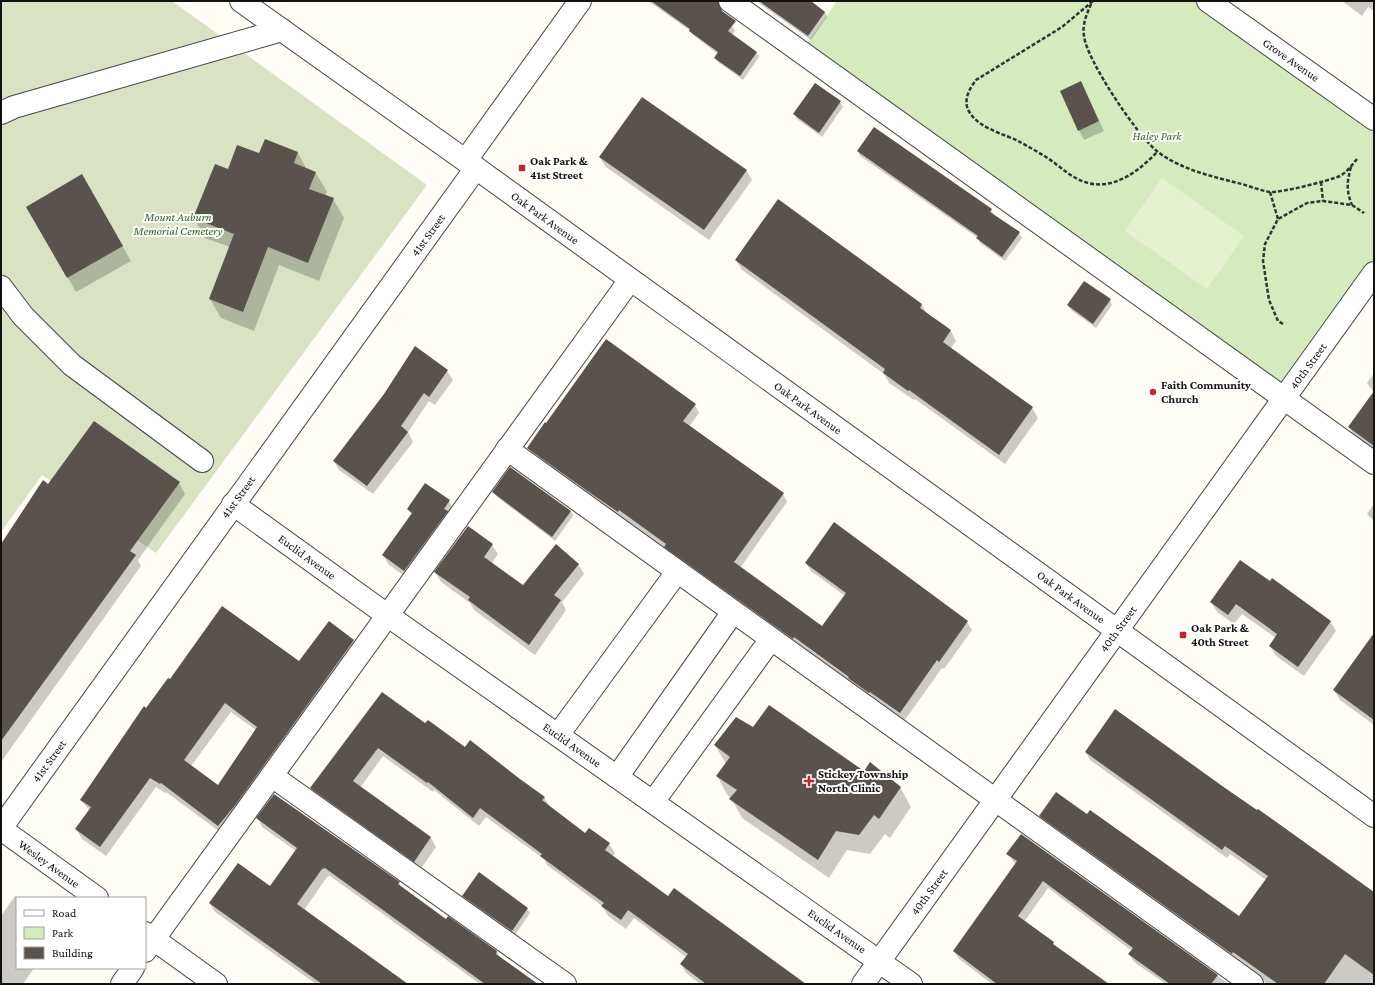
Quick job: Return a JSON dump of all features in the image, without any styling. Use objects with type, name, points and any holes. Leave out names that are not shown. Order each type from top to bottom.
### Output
[{"type":"street","name":"Oak Park Avenue","points":[[241,1],[471,164],[1374,816]]},
{"type":"street","name":"41st Street","points":[[1,829],[233,504],[471,164],[580,1]]},
{"type":"street","points":[[730,1],[1283,400],[1374,463]]},
{"type":"street","name":"Grove Avenue","points":[[1208,1],[1374,119]]},
{"type":"street","points":[[5,106],[282,30]]},
{"type":"street","name":"40th Street","points":[[863,984],[1374,273]]},
{"type":"street","points":[[216,984],[148,941],[272,776],[630,280]]},
{"type":"street","points":[[1,287],[23,316],[72,365],[202,461]]},
{"type":"street","points":[[507,449],[1252,984]]},
{"type":"street","name":"Euclid Avenue","points":[[233,504],[387,615],[911,984]]},
{"type":"street","points":[[558,735],[677,572]]},
{"type":"street","points":[[617,776],[733,612]]},
{"type":"street","points":[[653,802],[771,639]]},
{"type":"street","points":[[272,776],[565,984]]},
{"type":"street","name":"Wesley Avenue","points":[[1,829],[96,897]]},
{"type":"street","points":[[122,984],[132,969]]},
{"type":"path","points":[[1092,2],[1062,27],[976,80],[969,90],[966,102],[969,113],[978,122],[1019,142],[1046,157],[1070,175],[1088,183],[1102,184],[1133,174],[1157,152]]},
{"type":"path","points":[[1092,2],[1084,22],[1084,37],[1090,53],[1110,91],[1136,127],[1157,152],[1181,165],[1214,177],[1270,192],[1321,182],[1340,175],[1351,167],[1357,159]]},
{"type":"path","points":[[1351,167],[1347,183],[1348,196],[1352,205]]},
{"type":"path","points":[[1321,182],[1323,201]]},
{"type":"path","points":[[1270,192],[1278,219]]},
{"type":"path","points":[[1283,324],[1278,321],[1269,300],[1263,261],[1265,244],[1278,219],[1307,203],[1323,201],[1352,205],[1364,213]]},
{"type":"green space","name":"Mount Auburn Memorial Cemetery","points":[[1,1],[172,1],[427,185],[156,553],[42,475],[1,532]]},
{"type":"green space","name":"Haley Park","points":[[837,1],[1197,1],[1374,129],[1374,261],[1284,388],[804,48]]},
{"type":"green space","points":[[1162,178],[1244,236],[1207,289],[1125,231]]},
{"type":"building","points":[[651,1],[718,1],[722,11],[736,21],[728,31],[757,52],[740,76],[714,58],[718,52],[689,31],[690,29]]},
{"type":"building","points":[[759,1],[811,1],[825,12],[808,36]]},
{"type":"building","points":[[1081,81],[1099,121],[1078,131],[1060,91]]},
{"type":"building","points":[[815,83],[841,101],[819,133],[793,114]]},
{"type":"building","points":[[642,97],[747,170],[704,230],[599,157]]},
{"type":"building","points":[[874,127],[992,209],[990,212],[1020,232],[1002,257],[976,238],[978,236],[857,151]]},
{"type":"building","points":[[265,139],[298,152],[294,163],[316,172],[309,189],[334,198],[308,263],[268,247],[243,312],[209,299],[234,234],[193,218],[215,164],[228,169],[237,145],[259,153]]},
{"type":"building","points":[[82,174],[123,246],[67,278],[26,207]]},
{"type":"building","points":[[778,199],[922,304],[920,308],[951,330],[943,342],[1033,407],[999,455],[883,373],[885,369],[735,260]]},
{"type":"building","points":[[1084,281],[1111,299],[1093,324],[1067,305]]},
{"type":"building","points":[[606,339],[696,404],[683,421],[784,493],[734,562],[822,626],[846,593],[805,563],[834,522],[968,621],[939,662],[937,660],[900,713],[870,692],[869,693],[794,637],[793,639],[664,547],[666,544],[619,510],[618,512],[527,448]]},
{"type":"building","points":[[415,346],[448,370],[429,397],[424,393],[401,426],[408,432],[367,486],[333,461],[384,394]]},
{"type":"building","points":[[1374,391],[1374,446],[1348,427]]},
{"type":"building","points":[[94,421],[180,482],[130,551],[136,555],[1,741],[1,544],[43,480],[48,484]]},
{"type":"building","points":[[510,467],[571,511],[552,537],[492,492]]},
{"type":"building","points":[[425,483],[450,500],[444,509],[448,511],[404,571],[382,555],[412,513],[407,509]]},
{"type":"building","points":[[468,526],[493,544],[484,557],[523,585],[556,544],[579,564],[554,595],[561,600],[529,645],[468,600],[470,597],[434,572]]},
{"type":"building","points":[[1240,560],[1270,581],[1272,578],[1331,621],[1298,667],[1269,646],[1277,634],[1236,604],[1228,615],[1210,602]]},
{"type":"building","points":[[222,606],[299,661],[329,621],[354,640],[236,804],[218,826],[161,783],[160,784],[150,778],[100,847],[75,829],[91,807],[80,800],[144,706],[146,708],[168,678],[170,679]],"holes":[[[225,703],[257,727],[218,785],[184,760]]]},
{"type":"building","points":[[1374,633],[1374,720],[1333,690]]},
{"type":"building","points":[[382,692],[425,723],[428,720],[465,747],[470,740],[545,797],[542,800],[585,833],[589,828],[610,843],[605,850],[668,896],[674,888],[806,984],[706,984],[680,964],[688,954],[628,910],[621,920],[601,906],[604,903],[540,856],[542,854],[480,808],[473,818],[428,782],[427,783],[378,748],[353,781],[431,837],[414,862],[310,788]]},
{"type":"building","name":"Stickey Township North Clinic","points":[[769,705],[864,771],[870,762],[901,787],[879,819],[874,815],[859,835],[836,831],[818,860],[729,799],[737,790],[716,776],[730,757],[714,745],[736,717],[753,727]]},
{"type":"building","points":[[1115,709],[1374,892],[1374,975],[1345,954],[1324,984],[1278,984],[1233,952],[1232,954],[1039,816],[1056,792],[1087,814],[1090,810],[1239,916],[1268,876],[1225,846],[1222,850],[1085,752]]},
{"type":"building","points":[[274,794],[400,882],[398,884],[446,919],[448,916],[497,951],[496,954],[538,984],[485,984],[325,868],[322,869],[297,904],[408,984],[322,984],[209,903],[238,863],[270,886],[297,848],[256,818]]},
{"type":"building","points":[[1021,834],[1218,975],[1211,984],[1170,984],[1128,954],[1133,948],[1043,881],[1018,916],[1054,942],[1053,944],[1109,984],[997,984],[953,951],[1017,861],[1006,854]]},
{"type":"building","points":[[479,872],[528,908],[512,931],[462,896]]},
{"type":"place","name":"Oak Park & 41st Street","points":[[522,168]]},
{"type":"place","name":"Faith Community Church","points":[[1153,392]]},
{"type":"place","name":"Oak Park & 40th Street","points":[[1183,635]]},
{"type":"place","name":"Stickey Township North Clinic","points":[[809,781]]}]
